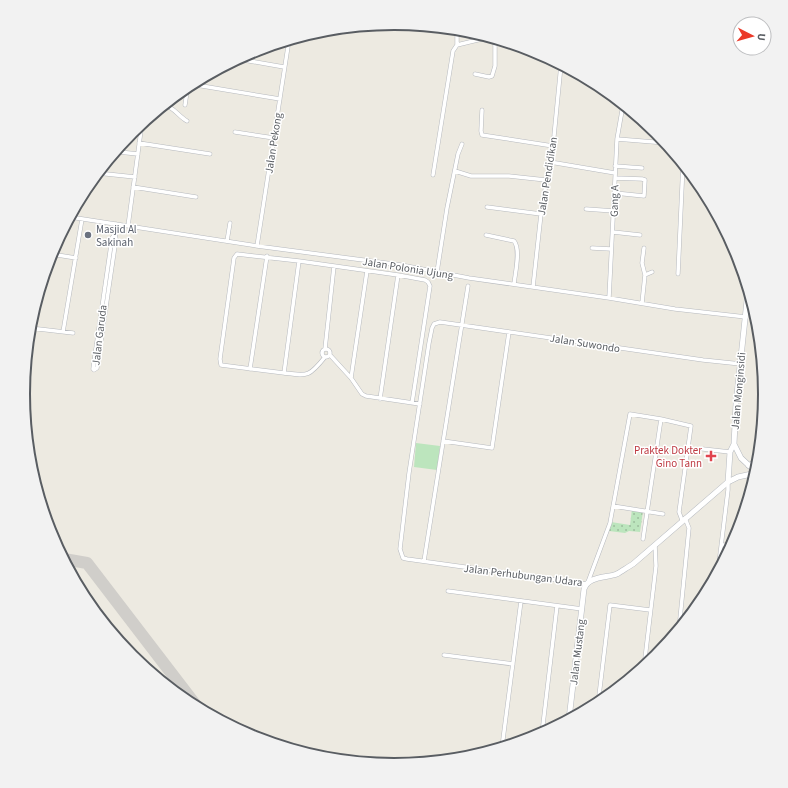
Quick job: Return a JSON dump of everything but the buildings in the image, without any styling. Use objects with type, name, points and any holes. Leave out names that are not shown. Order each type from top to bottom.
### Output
[{"type":"main road","name":"Jalan Monginsidi","points":[[747,304],[736,404],[734,444],[737,452],[750,468]]},
{"type":"main road","name":"Jalan Monginsidi","points":[[728,482],[730,452],[734,444]]},
{"type":"main road","points":[[728,482],[738,477],[749,475]]},
{"type":"main road","name":"Jalan Perhubungan Udara","points":[[587,583],[616,574],[633,564],[728,482]]},
{"type":"main road","name":"Jalan Mustang","points":[[569,713],[584,589],[587,583]]},
{"type":"street","points":[[433,175],[452,57],[454,49],[457,45],[457,36]]},
{"type":"street","points":[[457,45],[478,40]]},
{"type":"street","points":[[475,74],[489,77],[492,76],[495,44]]},
{"type":"street","name":"Jalan Pekong","points":[[257,246],[288,46]]},
{"type":"street","points":[[249,61],[284,67]]},
{"type":"street","name":"Jalan Pendidikan","points":[[533,287],[541,214],[550,162],[560,71]]},
{"type":"street","points":[[199,87],[280,99]]},
{"type":"street","points":[[185,105],[187,94]]},
{"type":"street","points":[[170,107],[173,108],[180,117],[187,121]]},
{"type":"street","points":[[482,110],[482,135],[552,146]]},
{"type":"street","name":"Gang A","points":[[609,298],[615,193],[614,178],[617,139],[622,110]]},
{"type":"street","points":[[235,132],[274,138]]},
{"type":"street","points":[[128,226],[140,134]]},
{"type":"street","points":[[617,139],[656,142]]},
{"type":"street","points":[[139,143],[210,154]]},
{"type":"street","points":[[437,272],[447,208],[458,154],[462,144]]},
{"type":"street","points":[[122,152],[138,154]]},
{"type":"street","points":[[550,162],[615,173]]},
{"type":"street","points":[[615,166],[642,168]]},
{"type":"street","points":[[455,171],[471,176],[509,176],[546,180]]},
{"type":"street","points":[[678,274],[683,172]]},
{"type":"street","points":[[104,174],[135,177]]},
{"type":"street","points":[[614,178],[645,180],[644,196],[615,193]]},
{"type":"street","points":[[134,187],[196,197]]},
{"type":"street","points":[[487,207],[541,214]]},
{"type":"street","points":[[586,209],[614,211]]},
{"type":"street","name":"Jalan Polonia Ujung","points":[[76,218],[257,246],[401,265],[469,278],[691,311],[746,317]]},
{"type":"street","points":[[63,332],[82,219]]},
{"type":"street","points":[[228,241],[230,223]]},
{"type":"street","name":"Jalan Garuda","points":[[100,336],[93,369],[95,370],[97,368],[100,336],[116,224]]},
{"type":"street","points":[[613,232],[640,235]]},
{"type":"street","points":[[486,235],[510,240],[517,244],[514,284]]},
{"type":"street","points":[[592,248],[611,249]]},
{"type":"street","points":[[642,303],[645,275],[642,265],[644,248]]},
{"type":"street","points":[[58,254],[76,258]]},
{"type":"street","points":[[330,355],[325,357],[318,366],[307,375],[302,376],[224,366],[220,363],[236,255],[267,256],[398,275],[425,280],[428,282],[430,286],[412,403]]},
{"type":"street","points":[[250,369],[267,256]]},
{"type":"street","points":[[284,373],[299,261]]},
{"type":"street","points":[[325,357],[322,353],[325,349],[334,266]]},
{"type":"street","points":[[351,378],[367,271]]},
{"type":"street","points":[[645,275],[652,272]]},
{"type":"street","points":[[380,399],[393,321],[398,275]]},
{"type":"street","points":[[424,561],[460,326],[468,286]]},
{"type":"street","name":"Jalan Suwondo","points":[[420,404],[432,328],[434,324],[438,322],[740,364]]},
{"type":"street","points":[[36,329],[73,333]]},
{"type":"street","points":[[443,441],[492,448],[509,332]]},
{"type":"street","points":[[325,349],[328,350],[330,355],[364,395],[380,399],[420,404]]},
{"type":"street","name":"Jalan Perhubungan Udara","points":[[420,404],[409,473],[400,547],[403,558],[587,583]]},
{"type":"street","points":[[587,583],[610,523],[630,414],[690,425],[691,427],[679,512],[680,517],[684,519],[689,528],[680,620]]},
{"type":"street","points":[[643,539],[661,419]]},
{"type":"street","points":[[702,449],[730,452]]},
{"type":"street","points":[[748,466],[751,463]]},
{"type":"street","name":"Jalan Monginsidi","points":[[721,554],[728,482]]},
{"type":"street","points":[[613,506],[663,514]]},
{"type":"street","points":[[645,657],[656,566],[655,544]]},
{"type":"street","points":[[448,591],[582,609]]},
{"type":"street","points":[[503,742],[521,601]]},
{"type":"street","points":[[599,695],[610,605],[650,610]]},
{"type":"street","points":[[543,726],[557,606]]},
{"type":"street","points":[[444,655],[513,664]]},
{"type":"green space","points":[[416,443],[440,446],[437,470],[414,467]]},
{"type":"green space","points":[[632,509],[643,511],[640,532],[629,531],[625,533],[609,531],[611,522],[630,525]]},
{"type":"taxiway","points":[[71,560],[87,563],[187,693]]},
{"type":"place","name":"Masjid Al Sakinah","points":[[88,235]]},
{"type":"place","name":"Praktek Dokter Gino Tann","points":[[711,456]]}]
